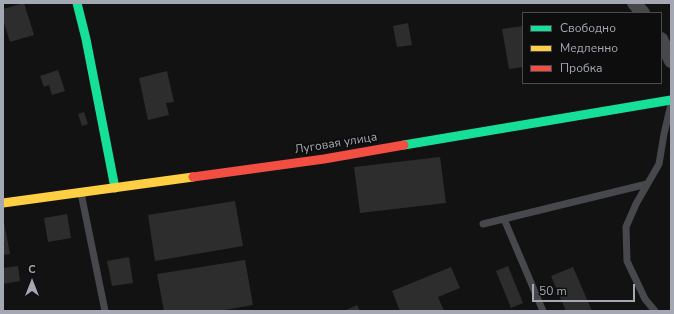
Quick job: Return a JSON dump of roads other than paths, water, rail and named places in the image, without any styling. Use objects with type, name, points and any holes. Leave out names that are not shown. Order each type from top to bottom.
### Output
[{"type":"street","points":[[77,3],[115,188]]},
{"type":"street","points":[[662,41],[671,60]]},
{"type":"street","name":"Луговая улица","points":[[3,203],[324,159],[671,100]]},
{"type":"lane","points":[[655,311],[645,299],[627,262],[626,227],[636,204],[659,164],[671,104]]},
{"type":"lane","points":[[483,224],[647,184]]},
{"type":"lane","points":[[81,193],[105,311]]},
{"type":"lane","points":[[504,219],[543,311]]}]
